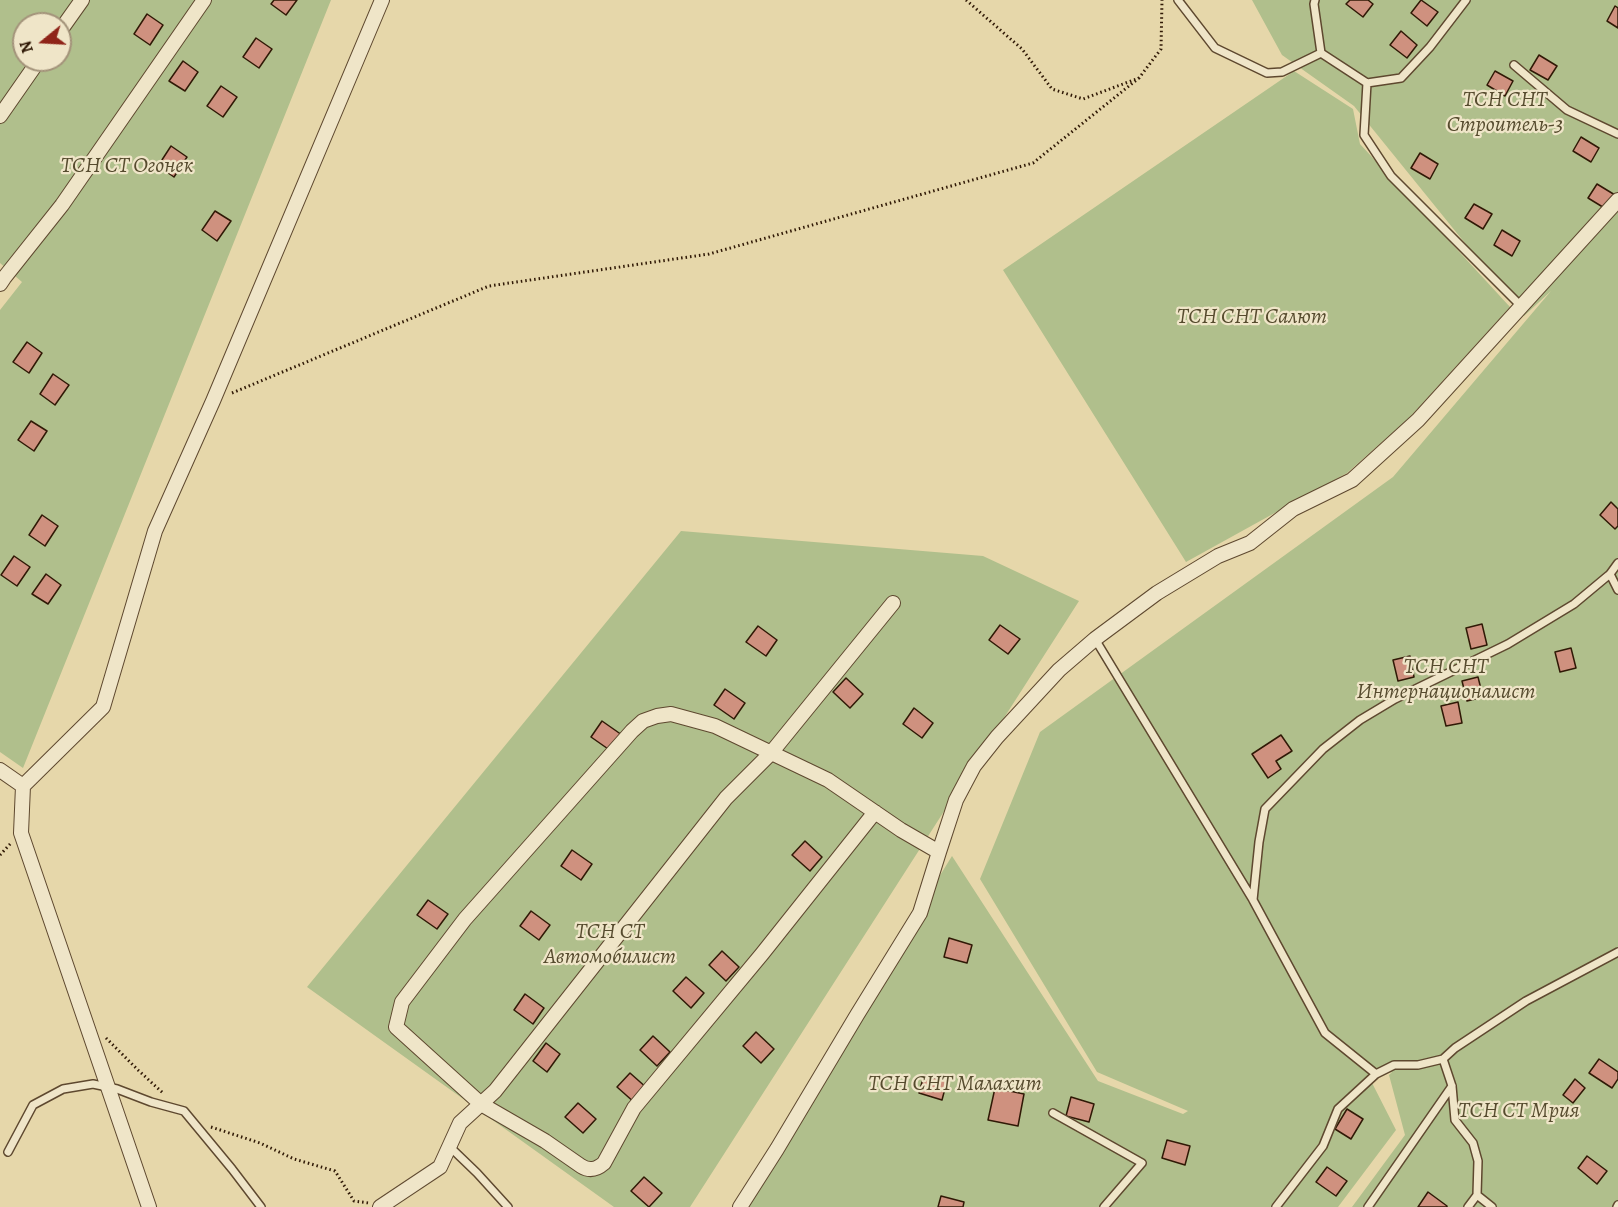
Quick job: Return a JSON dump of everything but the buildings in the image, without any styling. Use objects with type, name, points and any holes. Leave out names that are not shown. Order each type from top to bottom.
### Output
[{"type":"street","points":[[72,14],[82,0]]},
{"type":"street","points":[[1,279],[62,206],[204,0]]},
{"type":"street","points":[[149,1207],[21,833],[23,786],[103,706],[154,531],[213,401],[382,0]]},
{"type":"street","points":[[0,116],[31,72]]},
{"type":"street","points":[[740,1207],[920,914],[956,800],[974,766],[997,737],[1059,670],[1095,639],[1157,593],[1218,556],[1250,543],[1293,509],[1352,480],[1418,420],[1618,200]]},
{"type":"street","points":[[381,1207],[440,1167],[460,1123],[502,1082],[726,798],[771,753],[893,603]]},
{"type":"street","points":[[875,812],[762,954],[634,1108],[600,1167],[585,1168],[545,1141],[481,1104],[396,1027],[402,1002],[465,919],[632,731],[643,722],[657,716],[671,714],[715,726],[828,780],[875,812],[901,830],[939,852]]},
{"type":"street","points":[[0,770],[23,786]]},
{"type":"lane","points":[[1178,0],[1215,48],[1268,73],[1282,72],[1321,53]]},
{"type":"lane","points":[[1315,0],[1321,53],[1367,83],[1401,78],[1430,47],[1466,0]]},
{"type":"lane","points":[[1514,65],[1567,110],[1618,134]]},
{"type":"lane","points":[[1367,83],[1364,135],[1391,176],[1521,306]]},
{"type":"lane","points":[[1253,900],[1265,809],[1323,749],[1360,720],[1395,699],[1518,638],[1574,604],[1610,574],[1618,563]]},
{"type":"lane","points":[[1610,574],[1618,590]]},
{"type":"lane","points":[[1095,639],[1253,900],[1325,1033],[1376,1074]]},
{"type":"lane","points":[[1276,1207],[1323,1146],[1338,1109],[1376,1074],[1394,1065],[1418,1065],[1443,1059],[1455,1048],[1526,1001],[1618,952]]},
{"type":"lane","points":[[1443,1059],[1452,1086],[1455,1120],[1473,1143],[1478,1161],[1477,1196],[1468,1207]]},
{"type":"lane","points":[[8,1152],[33,1104],[63,1089],[93,1084],[117,1089],[184,1111],[261,1207]]},
{"type":"lane","points":[[1368,1207],[1452,1086]]},
{"type":"lane","points":[[1053,1113],[1142,1163],[1104,1207]]},
{"type":"lane","points":[[450,1147],[508,1207]]},
{"type":"lane","points":[[1477,1196],[1492,1207]]},
{"type":"path","points":[[966,0],[1022,49],[1052,89],[1083,99],[1139,78]]},
{"type":"path","points":[[213,401],[489,286],[709,254],[1034,163],[1139,78],[1161,49],[1162,0]]},
{"type":"path","points":[[106,1038],[184,1111]]},
{"type":"path","points":[[207,1125],[260,1143],[294,1159],[335,1171],[354,1201],[381,1207]]},
{"type":"green space","name":"ТСН СТ Огонек","points":[[0,0],[331,0],[23,768],[0,752],[0,310],[22,282],[0,263]]},
{"type":"green space","points":[[1252,0],[1618,0],[1618,1207],[1352,1207],[1405,1135],[1389,1075],[1392,1072],[1369,1077],[1396,1130],[1338,1207],[735,1207],[952,856],[1098,1081],[1183,1114],[1188,1111],[1097,1072],[980,879],[1040,732],[1393,477],[1551,291],[1524,316],[1354,106],[1282,55]]},
{"type":"green space","name":"ТСН СНТ Салют","points":[[1294,71],[1353,109],[1360,144],[1510,307],[1409,418],[1347,473],[1186,562],[1003,270]]},
{"type":"green space","name":"ТСН СТ Автомобилист","points":[[681,531],[983,556],[1079,601],[690,1207],[614,1207],[307,987]]},
{"type":"park label","name":"ТСН СНТ Строитель-3","points":[[1505,114]]},
{"type":"park label","name":"ТСН СНТ Интернационалист","points":[[1446,680]]},
{"type":"park label","name":"ТСН СНТ Малахит","points":[[955,1085]]},
{"type":"park label","name":"ТСН СТ Мрия","points":[[1519,1112]]}]
